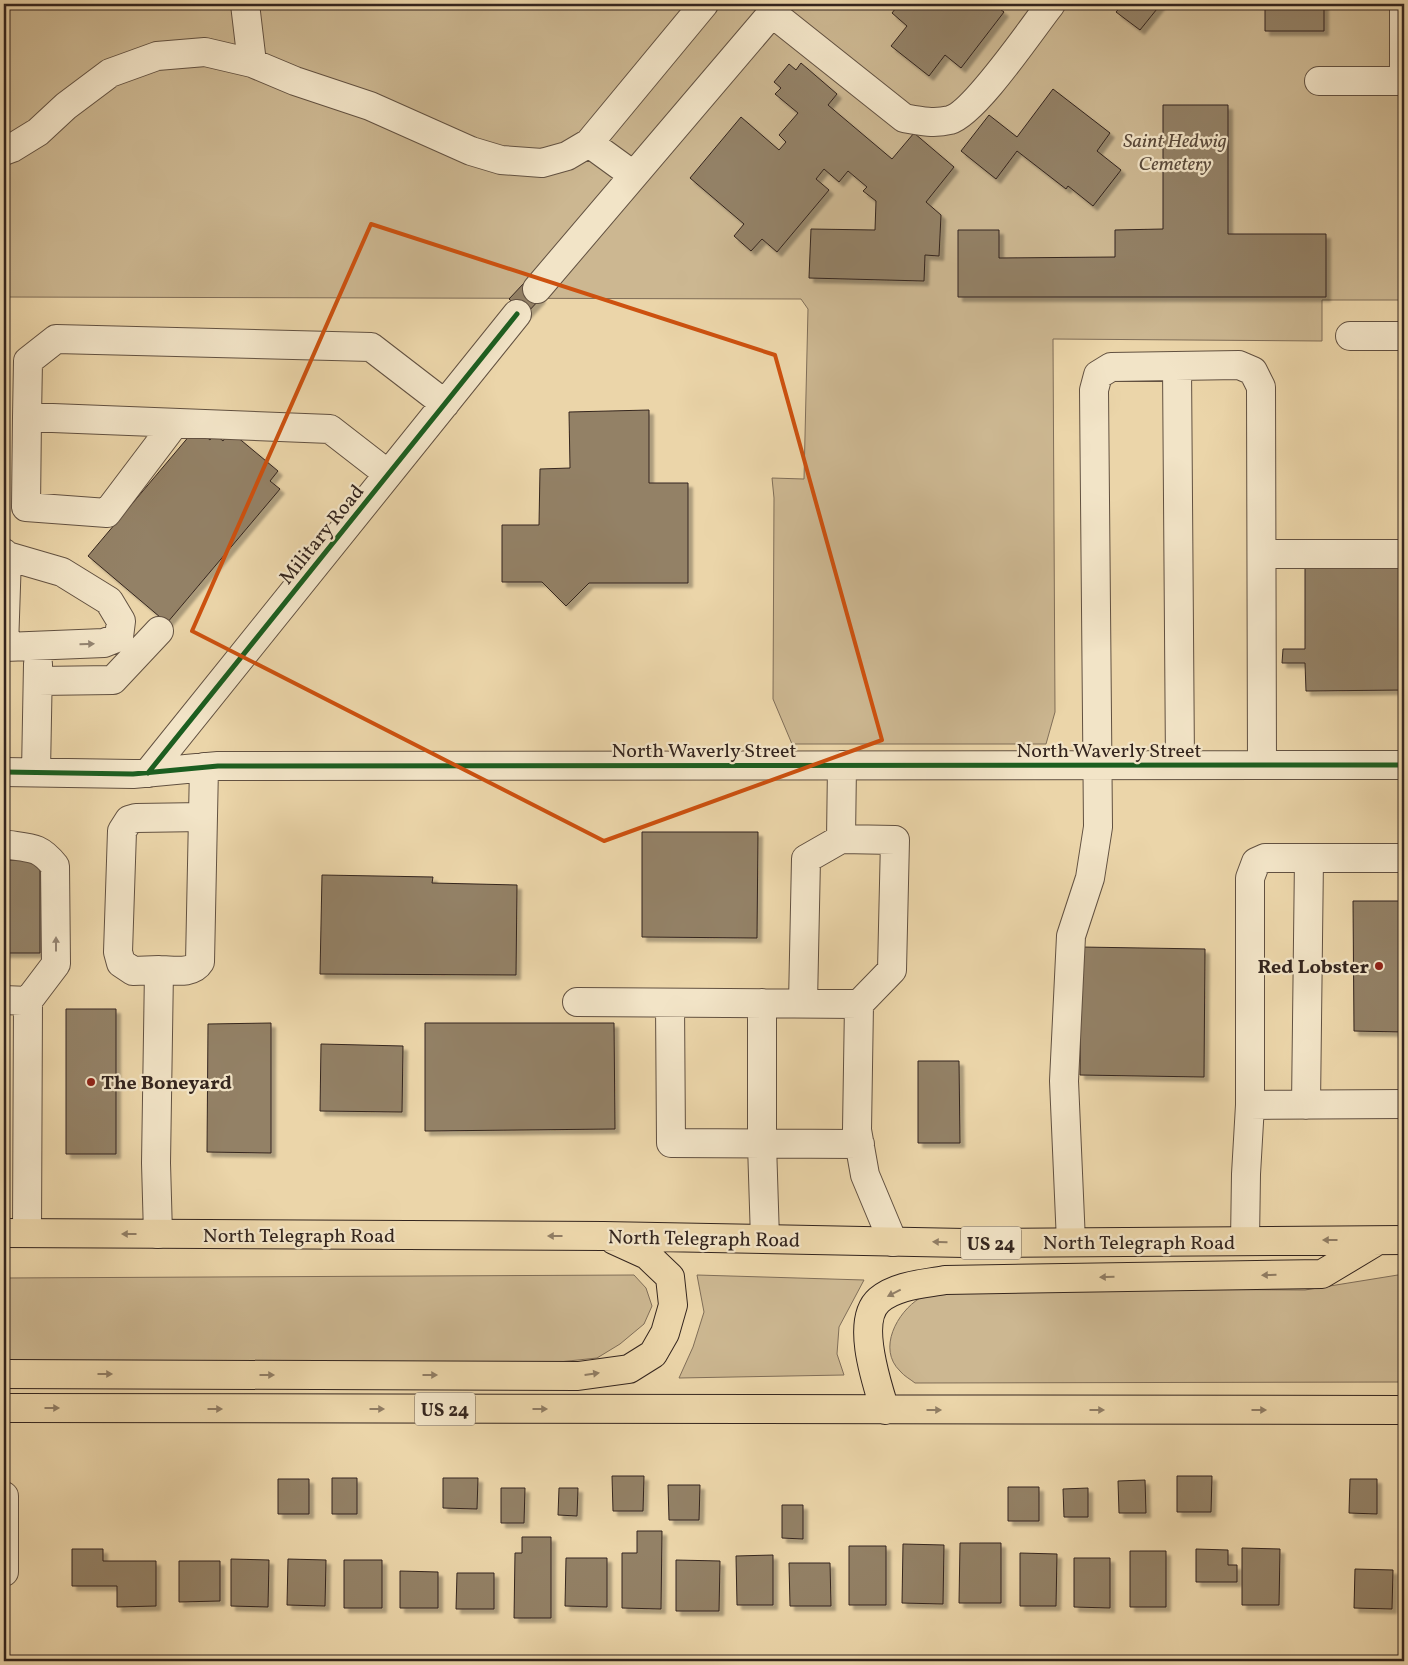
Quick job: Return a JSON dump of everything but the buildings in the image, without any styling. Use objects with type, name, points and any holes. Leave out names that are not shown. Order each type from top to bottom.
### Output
[{"type":"main road","name":"North Telegraph Road","points":[[16,1233],[604,1236],[893,1242],[1391,1240]]},
{"type":"main road","points":[[4,1374],[578,1376],[629,1369],[654,1354],[665,1334],[673,1305],[670,1277],[647,1255],[604,1236]]},
{"type":"main road","points":[[885,1410],[873,1373],[868,1343],[870,1316],[878,1301],[899,1289],[945,1280],[1322,1274],[1391,1240]]},
{"type":"main road","name":"US 24","points":[[4,1408],[1404,1410]]},
{"type":"street","points":[[245,4],[252,62]]},
{"type":"street","points":[[4,151],[38,132],[66,106],[110,74],[158,56],[205,52],[252,62],[295,81],[370,106],[471,151],[501,160],[542,163],[567,156],[589,143],[704,4]]},
{"type":"street","points":[[537,289],[772,13],[904,118],[928,123],[951,120],[968,110],[1050,4]]},
{"type":"street","points":[[1319,81],[1404,81],[1404,4]]},
{"type":"street","points":[[589,143],[633,175]]},
{"type":"street","name":"Military Road","points":[[148,773],[517,314]]},
{"type":"street","points":[[1350,336],[1404,336]]},
{"type":"street","points":[[175,423],[107,513],[26,507],[28,361],[56,339],[371,347],[445,404]]},
{"type":"street","points":[[1071,1242],[1064,1080],[1071,936],[1090,878],[1098,827],[1094,390],[1098,375],[1111,367],[1239,365],[1253,371],[1261,387],[1262,765]]},
{"type":"street","points":[[1177,366],[1180,765]]},
{"type":"street","points":[[27,417],[330,428],[388,474]]},
{"type":"street","points":[[5,554],[62,572],[109,601],[121,621],[119,637],[104,644],[39,646],[4,647],[5,554]]},
{"type":"street","points":[[1262,554],[1404,554]]},
{"type":"street","points":[[38,681],[113,680],[159,631]]},
{"type":"street","points":[[36,772],[39,646]]},
{"type":"street","points":[[841,839],[842,765]]},
{"type":"street","name":"North Waverly Street","points":[[4,772],[133,774],[218,766],[1404,765]]},
{"type":"street","points":[[203,817],[136,818],[129,820],[122,831],[118,952],[121,962],[133,971],[188,971],[196,968],[200,962],[203,817],[204,767]]},
{"type":"street","points":[[803,1004],[806,859],[841,839],[894,840],[892,970],[859,1004],[857,1130],[866,1175],[893,1242]]},
{"type":"street","points":[[9,845],[33,848],[46,854],[56,866],[56,964],[16,1001],[16,1233]]},
{"type":"street","points":[[1245,1241],[1250,1105],[1250,878],[1256,862],[1265,858],[1404,858]]},
{"type":"street","points":[[1306,1104],[1309,858]]},
{"type":"street","points":[[158,1234],[156,1163],[159,970]]},
{"type":"street","points":[[577,1002],[859,1004]]},
{"type":"street","points":[[670,1003],[671,1143],[860,1144]]},
{"type":"street","points":[[762,1003],[762,1144],[766,1239]]},
{"type":"street","points":[[1250,1105],[1404,1104]]},
{"type":"street","points":[[4,1496],[4,1572]]},
{"type":"highlighted area","points":[[371,224],[775,355],[882,740],[604,841],[192,631]]},
{"type":"green space","name":"Saint Hedwig Cemetery","points":[[4,4],[1404,4],[1404,300],[1322,300],[1322,341],[1053,339],[1055,712],[1046,744],[792,744],[773,699],[774,498],[772,478],[804,479],[808,309],[801,299],[4,297]]},
{"type":"green space","points":[[1404,1274],[1404,1382],[915,1383],[900,1371],[893,1362],[890,1352],[890,1342],[898,1321],[912,1304],[928,1294],[954,1288],[1305,1290]]},
{"type":"green space","points":[[634,1275],[646,1288],[652,1306],[644,1324],[620,1344],[597,1358],[549,1363],[4,1365],[4,1278]]},
{"type":"green space","points":[[697,1275],[864,1280],[839,1327],[837,1354],[844,1375],[679,1378],[693,1347],[704,1312]]},
{"type":"cycle path","points":[[148,773],[517,314]]},
{"type":"cycle path","points":[[4,772],[133,774],[218,766],[1404,765]]},
{"type":"place","name":"Red Lobster","points":[[1379,966]]},
{"type":"place","name":"The Boneyard","points":[[91,1082]]}]
